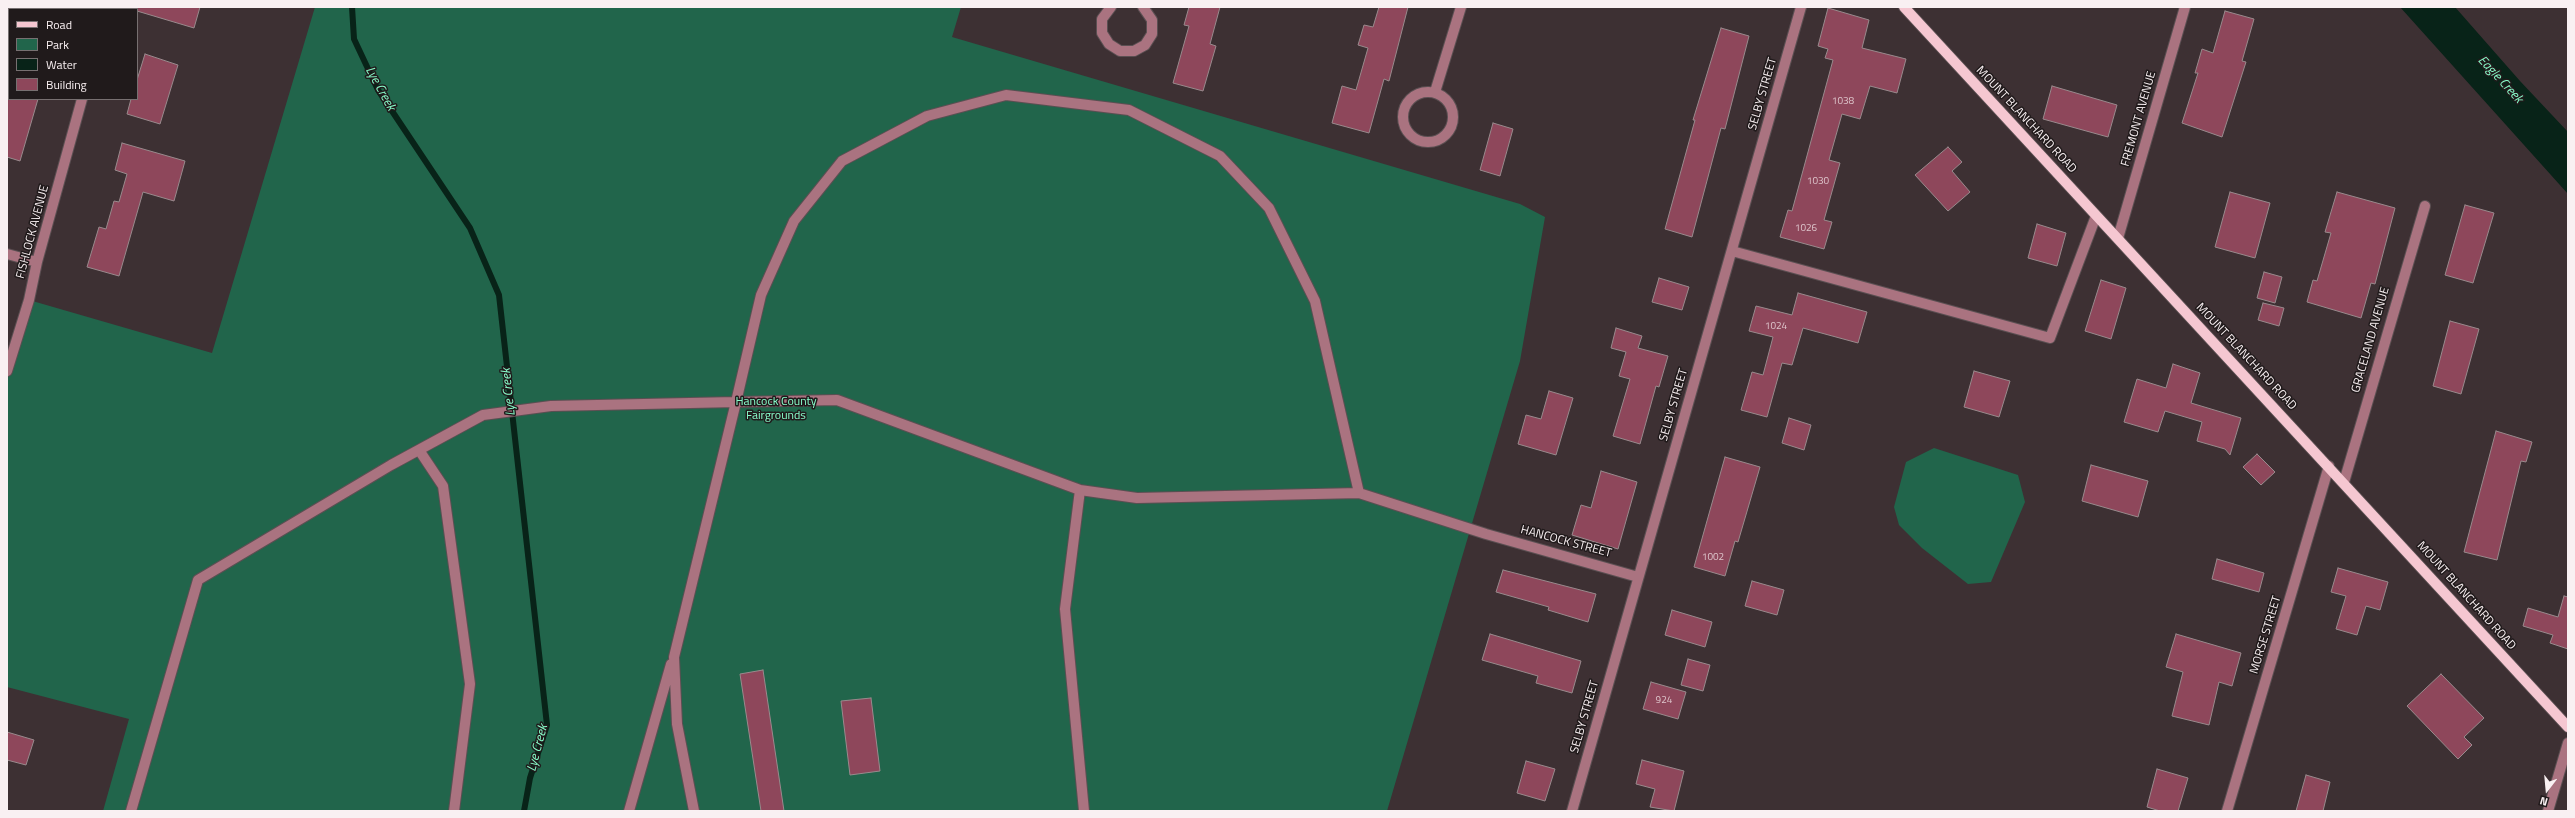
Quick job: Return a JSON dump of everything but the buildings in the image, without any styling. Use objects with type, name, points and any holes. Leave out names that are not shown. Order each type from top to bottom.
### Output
[{"type":"main road","name":"MOUNT BLANCHARD ROAD","points":[[1904,7],[2344,482],[2568,727]]},
{"type":"street","points":[[1111,7],[1102,19],[1102,33],[1109,44],[1120,51],[1134,51],[1145,45],[1152,34],[1152,20],[1143,7]]},
{"type":"street","points":[[1435,92],[1461,7]]},
{"type":"street","name":"SELBY STREET","points":[[1572,811],[1801,7]]},
{"type":"street","name":"FREMONT AVENUE","points":[[2118,238],[2185,7]]},
{"type":"street","points":[[1421,92],[1435,92],[1446,99],[1453,111],[1453,124],[1446,136],[1434,142],[1421,142],[1409,135],[1402,123],[1403,110],[1410,98],[1421,92]]},
{"type":"street","points":[[629,811],[674,657],[761,295],[794,221],[842,161],[927,116],[1006,94],[1129,110],[1220,156],[1269,208],[1315,301],[1359,494]]},
{"type":"street","name":"FISHLOCK AVENUE","points":[[7,371],[29,300],[37,262],[82,100]]},
{"type":"street","name":"GRACELAND AVENUE","points":[[2344,482],[2425,206]]},
{"type":"street","points":[[1732,251],[2050,338],[2096,216]]},
{"type":"street","points":[[7,254],[37,262]]},
{"type":"street","name":"HANCOCK STREET","points":[[131,811],[198,580],[419,450],[483,415],[551,406],[837,400],[1080,490],[1137,498],[1359,494],[1486,534],[1638,577]]},
{"type":"street","points":[[419,450],[443,486],[470,684],[454,811]]},
{"type":"street","name":"MORSE STREET","points":[[2227,811],[2329,466]]},
{"type":"street","points":[[1080,490],[1065,609],[1084,811]]},
{"type":"street","points":[[674,657],[677,724],[694,811]]},
{"type":"street","points":[[2548,811],[2568,743]]},
{"type":"green space","name":"Hancock County Fairgrounds","points":[[315,7],[961,7],[952,37],[1520,204],[1545,217],[1520,361],[1387,811],[103,811],[129,719],[7,687],[7,378],[29,300],[212,353]]},
{"type":"green space","points":[[1934,448],[2018,475],[2025,502],[1991,582],[1968,584],[1922,548],[1899,525],[1894,507],[1906,462]]},
{"type":"water","name":"Eagle Creek","points":[[2400,7],[2455,7],[2520,81],[2568,132],[2568,194]]},
{"type":"waterway","name":"Lye Creek","points":[[352,7],[354,39],[378,90],[470,228],[499,295],[547,725],[530,778],[524,811]]}]
